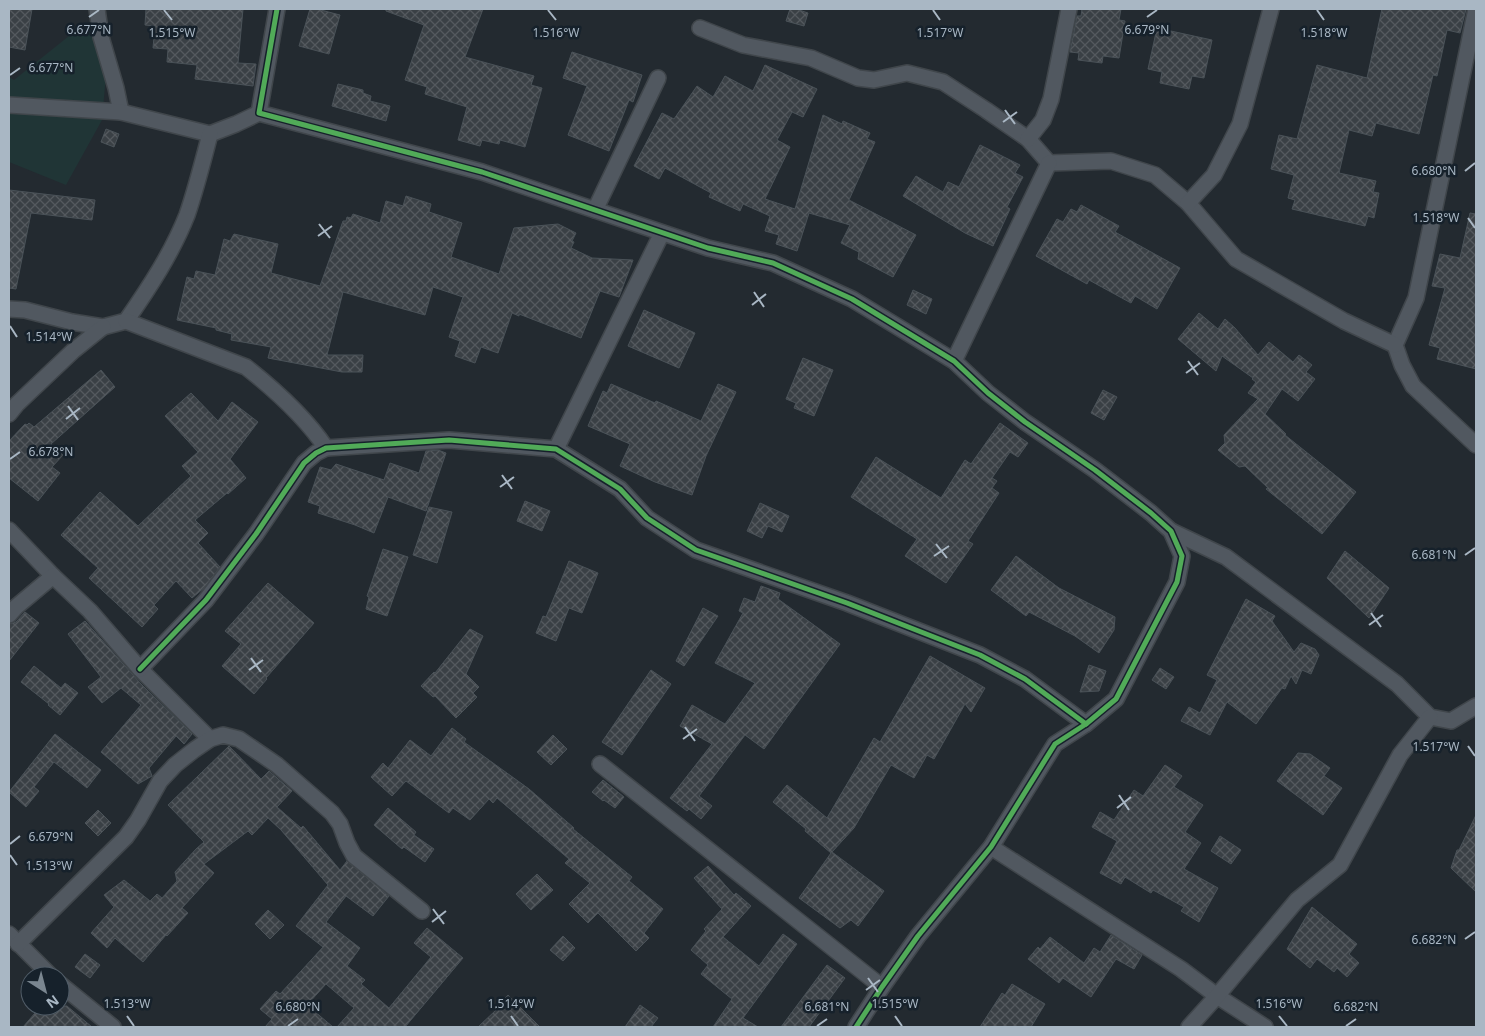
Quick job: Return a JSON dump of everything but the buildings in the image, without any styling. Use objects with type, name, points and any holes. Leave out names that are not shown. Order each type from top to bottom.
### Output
[{"type":"street","points":[[97,9],[101,37],[121,112]]},
{"type":"street","points":[[259,113],[278,9]]},
{"type":"street","points":[[1028,140],[1043,120],[1051,99],[1069,9]]},
{"type":"street","points":[[1188,203],[1214,175],[1240,124],[1271,9]]},
{"type":"street","points":[[1476,9],[1416,298],[1395,345],[1402,365],[1413,386],[1476,445]]},
{"type":"street","points":[[700,28],[743,45],[811,58],[858,78],[874,80],[906,74],[943,82],[1028,140],[1050,163],[1111,161],[1155,175],[1188,203],[1236,259],[1344,321],[1395,345]]},
{"type":"street","points":[[594,210],[658,78]]},
{"type":"street","points":[[9,105],[121,112],[210,134],[259,113],[482,172],[708,248],[773,263],[852,299],[954,361],[988,393],[1095,470],[1152,513],[1171,531],[1226,557],[1397,684],[1430,716],[1451,721],[1476,706]]},
{"type":"street","points":[[126,321],[163,263],[186,216],[210,134]]},
{"type":"street","points":[[954,361],[1050,163]]},
{"type":"street","points":[[556,450],[662,233]]},
{"type":"street","points":[[9,309],[25,310],[72,322],[103,327],[126,321],[246,367],[314,430],[326,448]]},
{"type":"street","points":[[9,414],[17,404],[73,351],[103,327]]},
{"type":"street","points":[[140,669],[206,600],[256,534],[304,463],[316,453],[326,448],[449,440],[556,450],[620,489],[647,518],[696,550],[847,603],[980,655],[1025,679],[1086,724]]},
{"type":"street","points":[[9,530],[90,611],[140,669],[210,739]]},
{"type":"street","points":[[856,1027],[918,936],[991,847],[1055,744],[1086,724],[1116,699],[1177,582],[1182,556],[1171,531]]},
{"type":"street","points":[[9,615],[53,576]]},
{"type":"street","points":[[1189,1027],[1297,900],[1340,865],[1400,755],[1430,716]]},
{"type":"street","points":[[41,966],[13,939],[126,837],[160,781],[175,765],[210,739],[223,735],[239,739],[277,765],[332,813],[340,824],[354,856],[422,911]]},
{"type":"street","points":[[600,764],[882,987]]},
{"type":"street","points":[[991,847],[1181,969],[1217,996],[1265,1027]]},
{"type":"street","points":[[70,992],[113,1027]]},
{"type":"green space","points":[[79,28],[94,30],[106,75],[102,120],[66,185],[9,162],[9,77],[14,80]]},
{"type":"cycle path","points":[[277,9],[259,113],[482,172],[708,248],[773,263],[852,299],[954,361],[988,393],[1025,422],[1095,470],[1151,513],[1171,531],[1182,556],[1177,582],[1116,699],[1086,724],[1055,744],[991,847],[918,936],[856,1027]]},
{"type":"cycle path","points":[[140,669],[206,600],[256,534],[304,463],[316,453],[326,448],[449,440],[556,449],[620,489],[647,518],[696,550],[847,603],[980,655],[1025,679],[1086,724]]}]
